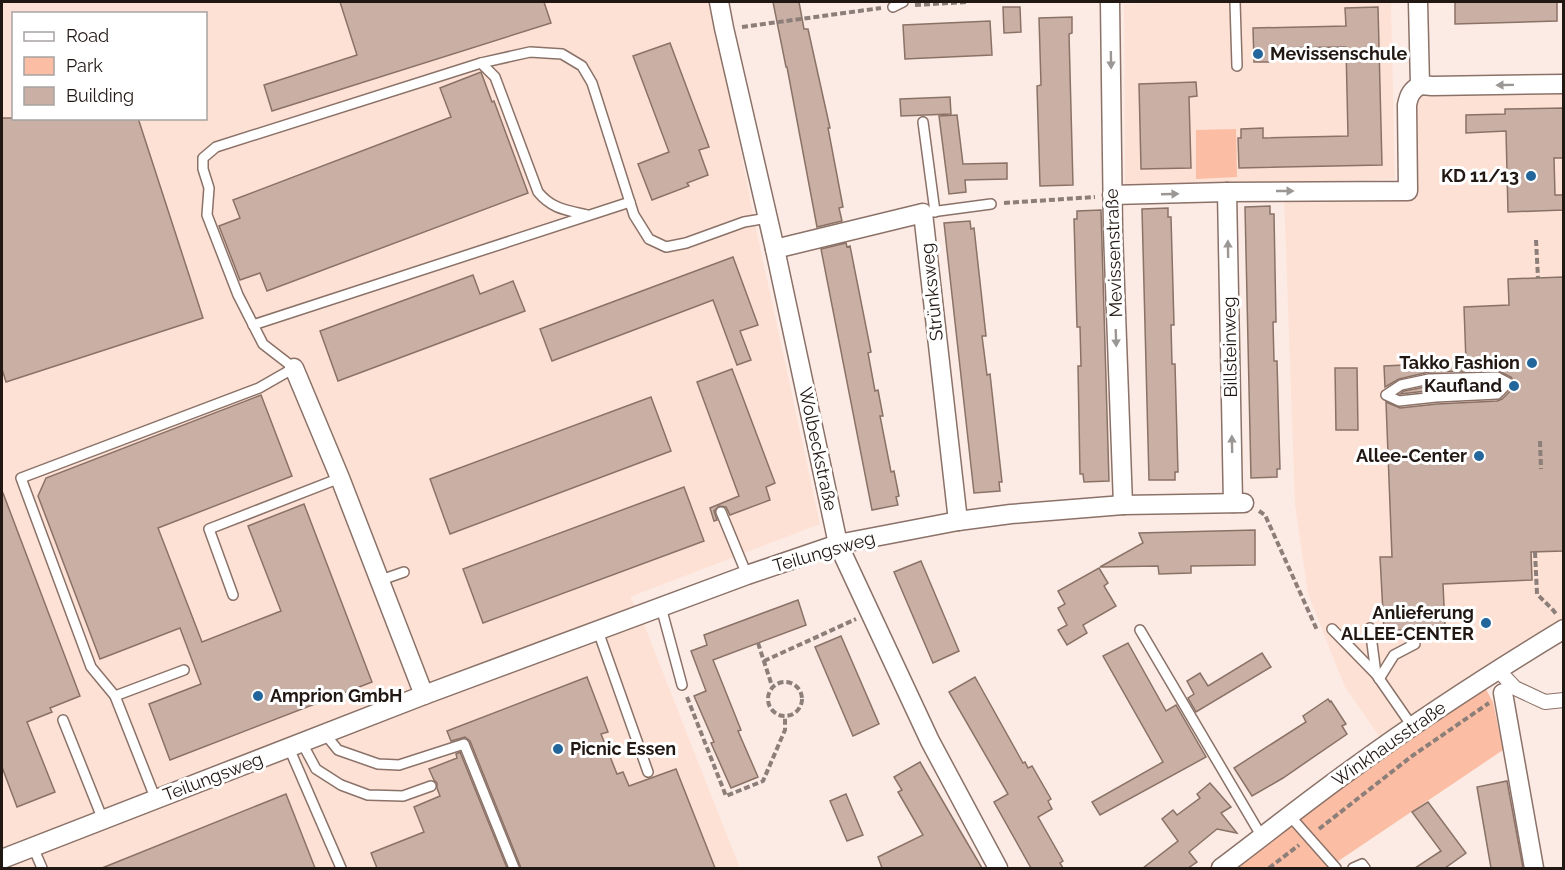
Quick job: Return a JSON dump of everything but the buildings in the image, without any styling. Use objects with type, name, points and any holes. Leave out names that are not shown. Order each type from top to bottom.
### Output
[{"type":"street","name":"Wolbeckstraße","points":[[719,2],[838,544],[930,741],[998,868]]},
{"type":"street","name":"Mevissenstraße","points":[[1110,2],[1112,195],[1123,505]]},
{"type":"street","points":[[1418,2],[1420,85]]},
{"type":"street","points":[[1112,195],[1408,190],[1407,105],[1412,90],[1420,85],[1563,84]]},
{"type":"street","name":"Billsteinweg","points":[[1227,192],[1238,503]]},
{"type":"street","points":[[775,249],[929,213]]},
{"type":"street","name":"Strünksweg","points":[[929,213],[957,521]]},
{"type":"street","points":[[294,368],[381,580],[424,695]]},
{"type":"street","name":"Teilungsweg","points":[[2,859],[424,695],[747,575],[838,544],[957,521],[1011,514],[1123,505],[1238,503]]},
{"type":"street","name":"Winkhausstraße","points":[[1221,868],[1412,726],[1498,670],[1561,624]]},
{"type":"street","points":[[1498,670],[1515,688],[1534,697],[1545,702],[1563,700]]},
{"type":"street","points":[[1503,693],[1534,868]]},
{"type":"lane","points":[[893,7],[903,2]]},
{"type":"lane","points":[[1235,2],[1237,66]]},
{"type":"lane","points":[[156,800],[115,696],[91,667],[21,478],[259,388],[294,368],[263,344],[238,295],[207,215],[209,188],[203,169],[203,158],[216,147],[481,63],[530,52],[562,54],[582,66],[592,83],[634,215],[649,239],[666,247],[686,243],[744,222],[768,218]]},
{"type":"lane","points":[[481,63],[495,76],[538,192],[546,202],[587,216]]},
{"type":"lane","points":[[923,122],[929,213],[991,204]]},
{"type":"lane","points":[[254,325],[630,202]]},
{"type":"lane","points":[[1497,377],[1508,383],[1497,394],[1399,401],[1386,394],[1401,385],[1429,379],[1497,377]]},
{"type":"lane","points":[[233,595],[209,529],[340,478]]},
{"type":"lane","points":[[721,512],[747,575]]},
{"type":"lane","points":[[381,580],[404,572]]},
{"type":"lane","points":[[661,607],[682,685]]},
{"type":"lane","points":[[1370,628],[1378,676]]},
{"type":"lane","points":[[1332,629],[1378,676],[1412,726]]},
{"type":"lane","points":[[598,630],[648,772]]},
{"type":"lane","points":[[1140,630],[1262,837]]},
{"type":"lane","points":[[1378,676],[1394,655],[1415,644]]},
{"type":"lane","points":[[115,696],[184,670]]},
{"type":"lane","points":[[63,720],[103,820]]},
{"type":"lane","points":[[325,734],[338,750],[378,764],[399,765],[464,744],[514,868]]},
{"type":"lane","points":[[296,746],[316,769],[341,785],[368,795],[403,796],[431,786]]},
{"type":"lane","points":[[296,746],[341,868]]},
{"type":"lane","points":[[1290,816],[1336,868]]},
{"type":"lane","points":[[33,847],[42,868]]},
{"type":"lane","points":[[1353,868],[1362,864],[1365,868]]},
{"type":"path","points":[[724,28],[893,7],[967,2]]},
{"type":"path","points":[[991,204],[1112,195]]},
{"type":"path","points":[[1536,240],[1538,278]]},
{"type":"path","points":[[1540,441],[1541,469]]},
{"type":"path","points":[[1238,503],[1265,515],[1318,632],[1332,629]]},
{"type":"path","points":[[1535,552],[1537,594],[1553,610],[1561,624]]},
{"type":"path","points":[[764,661],[870,612]]},
{"type":"path","points":[[758,643],[772,686]]},
{"type":"path","points":[[783,681],[797,686],[802,700],[797,711],[784,716],[774,712],[768,701],[768,693],[772,686],[783,681]]},
{"type":"path","points":[[682,685],[726,796],[763,781],[785,730],[784,716]]},
{"type":"path","points":[[1269,868],[1412,756],[1503,693]]},
{"type":"shaded area","points":[[2,2],[711,2],[757,233],[820,524],[630,597],[639,612],[740,868],[2,868]]},
{"type":"shaded area","name":"Mevissenschule","points":[[1391,2],[1395,179],[1125,187],[1124,4]]},
{"type":"shaded area","points":[[1563,87],[1563,627],[1384,743],[1345,687],[1308,594],[1295,505],[1284,195],[1410,192],[1415,91]]},
{"type":"green space","points":[[1236,129],[1237,177],[1196,179],[1196,130]]},
{"type":"green space","points":[[1482,682],[1493,702],[1503,750],[1328,868],[1225,868]]},
{"type":"place","name":"Mevissenschule","points":[[1258,54]]},
{"type":"place","name":"KD 11/13","points":[[1531,176]]},
{"type":"place","name":"Takko Fashion","points":[[1532,363]]},
{"type":"place","name":"Kaufland","points":[[1514,386]]},
{"type":"place","name":"Allee-Center","points":[[1479,456]]},
{"type":"place","name":"Anlieferung ALLEE-CENTER","points":[[1486,623]]},
{"type":"place","name":"Amprion GmbH","points":[[258,696]]},
{"type":"place","name":"Picnic Essen","points":[[558,749]]}]
